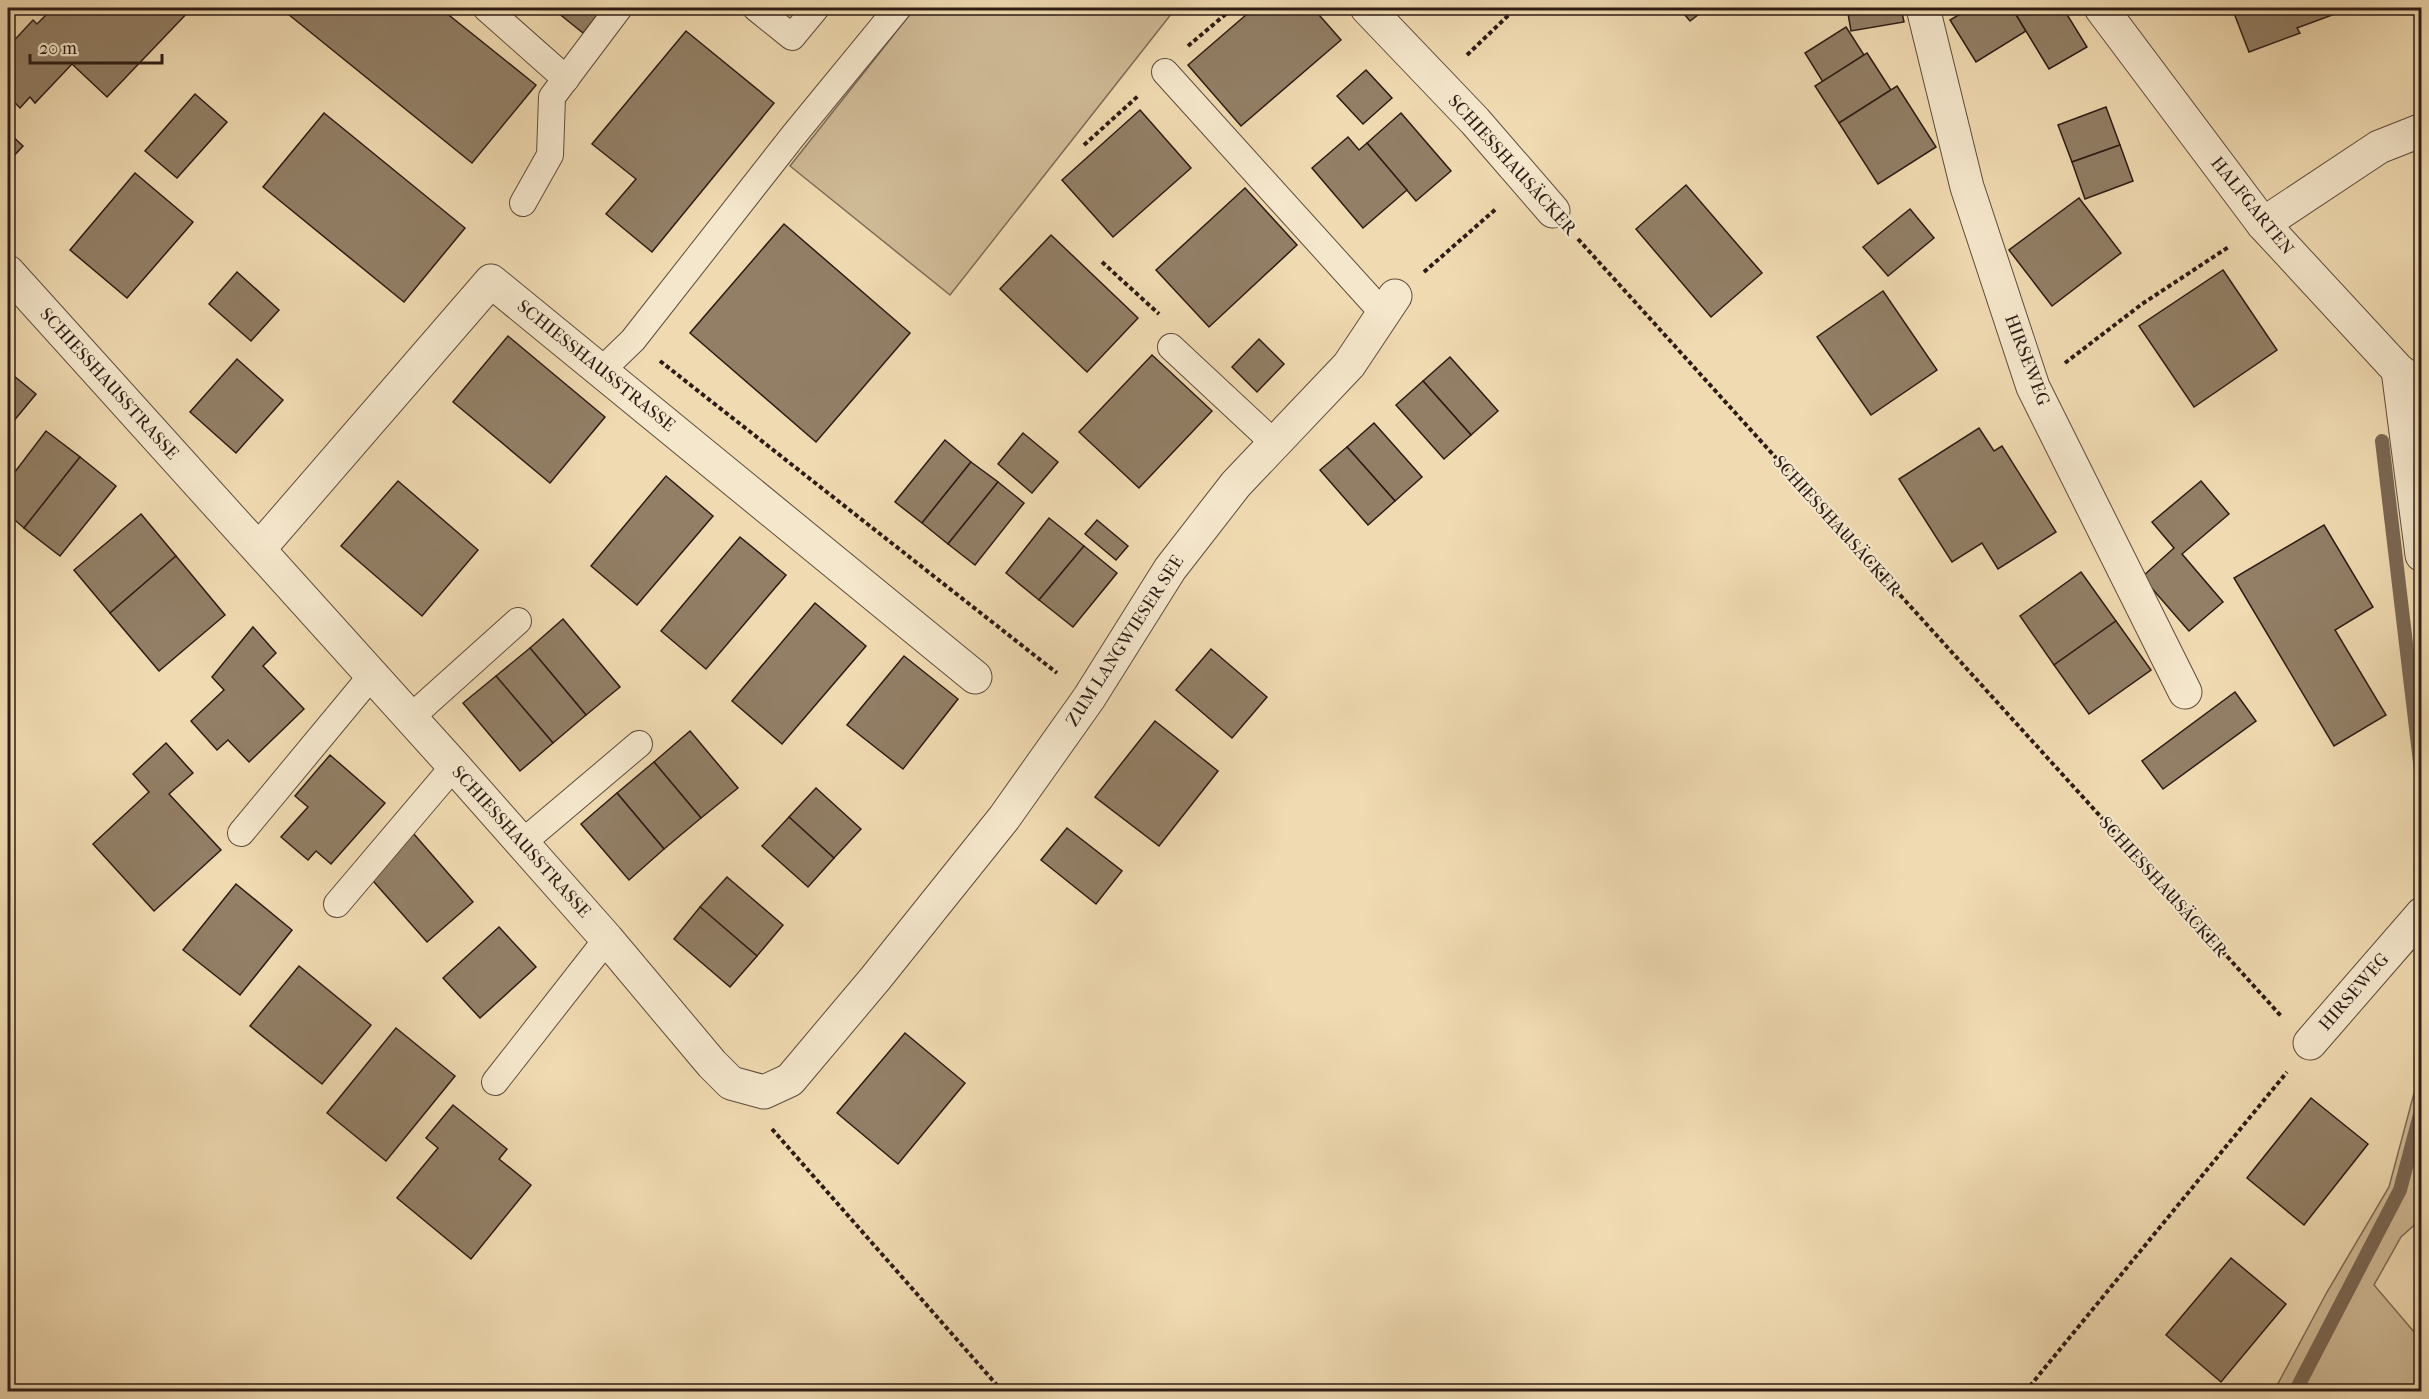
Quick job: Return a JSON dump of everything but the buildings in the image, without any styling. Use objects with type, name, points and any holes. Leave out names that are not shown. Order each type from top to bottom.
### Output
[{"type":"street","name":"SCHIESSHAUSÄCKER","points":[[1366,8],[1475,121],[1553,211]]},
{"type":"street","name":"HIRSEWEG","points":[[1923,8],[1967,187],[2033,387],[2185,692]]},
{"type":"street","name":"HALFGARTEN","points":[[2101,8],[2263,224],[2410,379]]},
{"type":"street","points":[[2263,224],[2379,147],[2421,130]]},
{"type":"street","name":"SCHIESSHAUSSTRASSE","points":[[8,272],[454,766],[607,939],[712,1064],[731,1083]]},
{"type":"street","name":"SCHIESSHAUSSTRASSE","points":[[259,549],[491,280],[975,677]]},
{"type":"street","name":"ZUM LANGWIESER SEE","points":[[731,1083],[764,1092],[790,1080],[1004,819],[1089,698],[1170,568],[1236,483],[1349,366],[1389,305]]},
{"type":"street","points":[[2410,379],[2421,555]]},
{"type":"street","name":"HIRSEWEG","points":[[2310,1043],[2421,914]]},
{"type":"lane","points":[[486,8],[566,79]]},
{"type":"lane","points":[[523,203],[550,155],[552,97],[619,8]]},
{"type":"lane","points":[[756,8],[792,37],[816,8]]},
{"type":"lane","points":[[601,371],[633,340],[898,8]]},
{"type":"lane","points":[[1165,72],[1389,305]]},
{"type":"lane","points":[[1171,347],[1274,443]]},
{"type":"lane","points":[[410,718],[518,621]]},
{"type":"lane","points":[[241,833],[372,675]]},
{"type":"lane","points":[[522,843],[639,744]]},
{"type":"lane","points":[[337,904],[454,766]]},
{"type":"lane","points":[[495,1082],[607,939]]},
{"type":"path","points":[[1438,82],[1516,8]]},
{"type":"path","points":[[1389,305],[1528,182]]},
{"type":"path","name":"SCHIESSHAUSÄCKER","points":[[1553,211],[2267,1003],[2310,1043]]},
{"type":"path","points":[[2033,387],[2142,304],[2263,224]]},
{"type":"path","points":[[633,340],[1089,698]]},
{"type":"path","points":[[2025,1392],[2310,1043]]},
{"type":"path","points":[[731,1083],[1003,1392]]},
{"type":"shaded area","points":[[915,8],[1176,8],[950,295],[790,166]]},
{"type":"shaded area","points":[[2421,1067],[2421,1219],[2401,1237],[2374,1285],[2421,1340],[2421,1390],[2274,1391],[2327,1292],[2389,1187]]},
{"type":"waterway","points":[[2382,441],[2422,779]]},
{"type":"waterway","points":[[2295,1392],[2400,1190],[2422,1107]]}]
